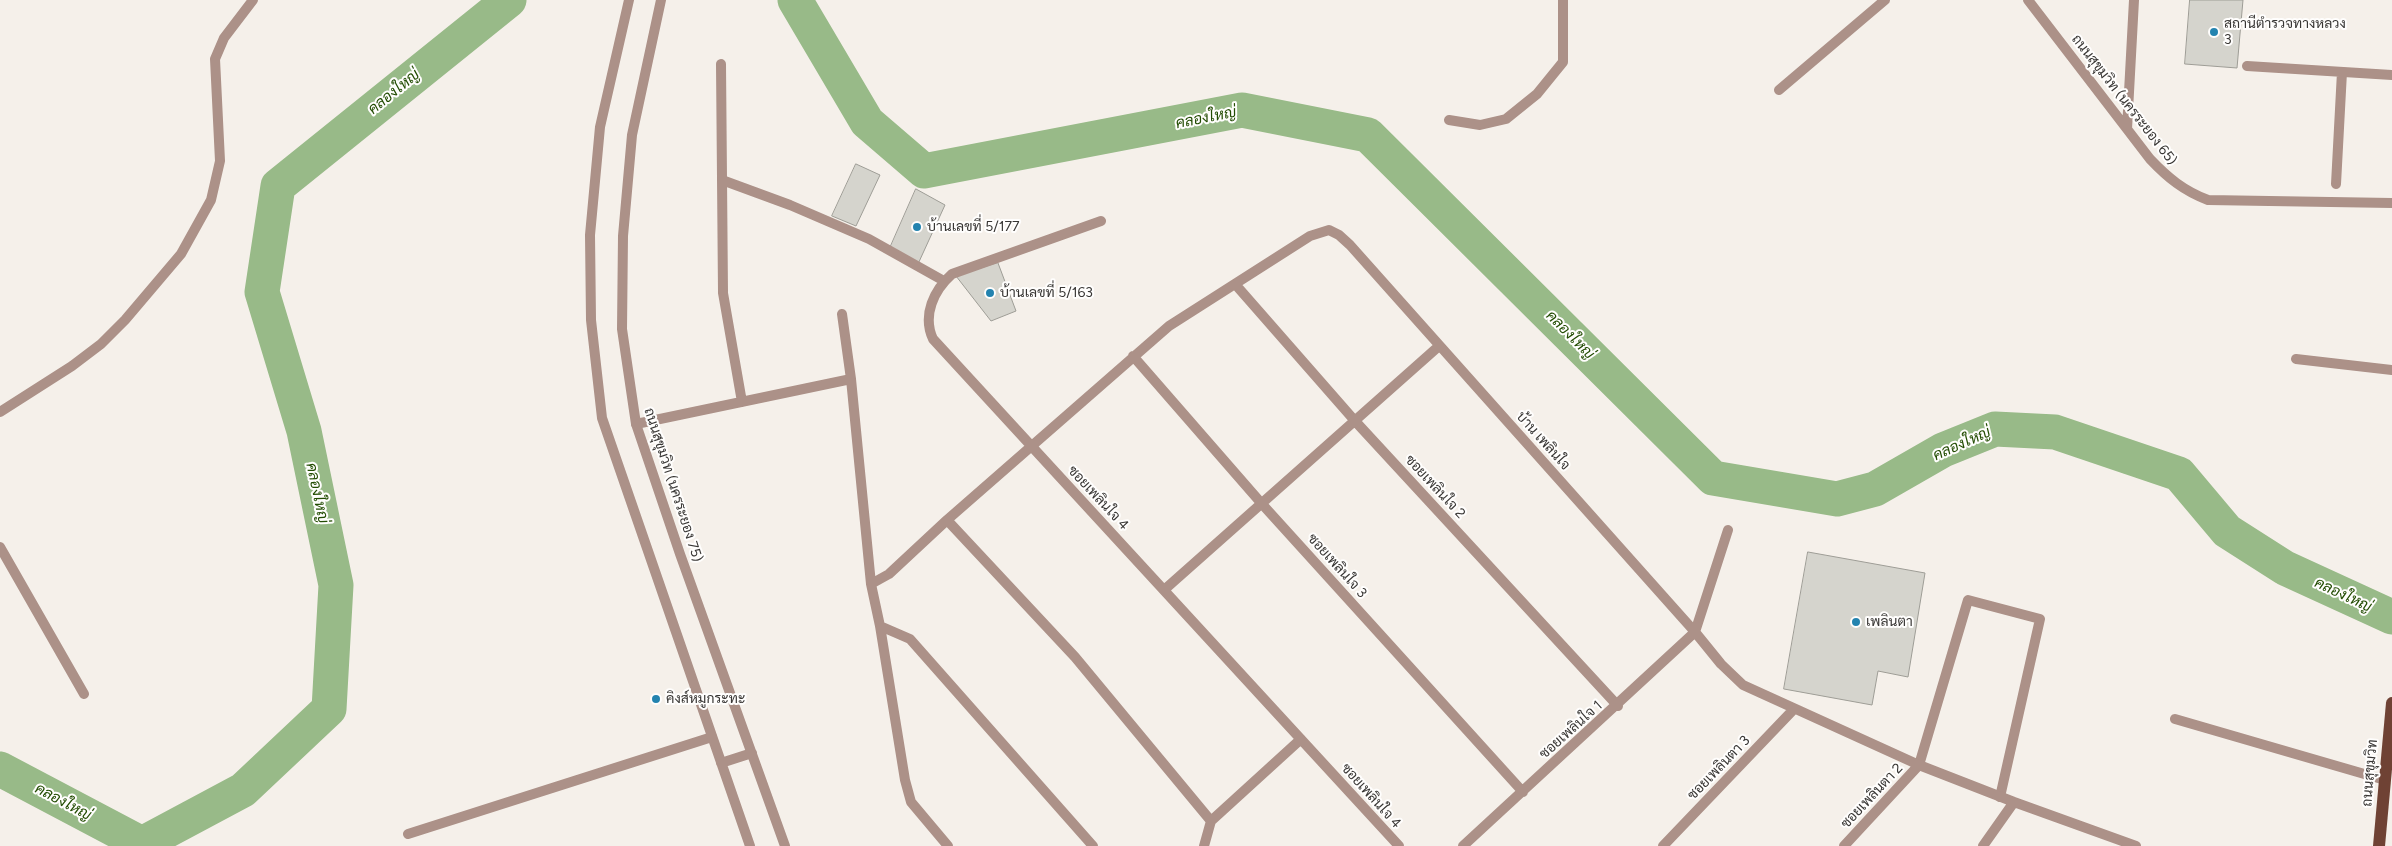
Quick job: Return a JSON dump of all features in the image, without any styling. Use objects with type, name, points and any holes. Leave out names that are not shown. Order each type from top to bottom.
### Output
[{"type":"main road","name":"ถนนสุขุมวิท","points":[[2379,846],[2392,703]]},
{"type":"street","points":[[0,412],[72,366],[101,344],[125,320],[181,254],[211,200],[220,161],[215,59],[224,38],[253,0]]},
{"type":"street","points":[[629,0],[600,128],[590,235],[591,320],[602,418],[750,846]]},
{"type":"street","name":"ถนนสุขุมวิท (นครระยอง 75)","points":[[661,0],[632,135],[622,236],[622,329],[636,424],[680,554],[785,846]]},
{"type":"street","points":[[1449,120],[1480,126],[1506,120],[1538,94],[1563,62],[1563,0]]},
{"type":"street","points":[[1779,90],[1885,0]]},
{"type":"street","name":"ถนนสุขุมวิท (นครระยอง 65)","points":[[2028,0],[2167,178],[2186,191],[2208,200],[2392,203]]},
{"type":"street","points":[[2127,128],[2134,0]]},
{"type":"street","points":[[720,64],[723,293],[742,402]]},
{"type":"street","points":[[2247,66],[2392,75]]},
{"type":"street","points":[[2336,184],[2342,72]]},
{"type":"street","points":[[722,180],[790,205],[869,240],[944,281]]},
{"type":"street","name":"ซอยเพลินใจ 4","points":[[1101,221],[961,268],[944,281],[929,308],[927,319],[933,339],[1398,846]]},
{"type":"street","name":"บ้าน เพลินใจ","points":[[1235,284],[1310,236],[1329,230],[1339,235],[1350,245],[1695,632],[1732,676],[1754,692],[1919,765],[2000,797],[2136,846]]},
{"type":"street","points":[[871,584],[889,574],[947,520],[1169,326],[1235,284]]},
{"type":"street","name":"ซอยเพลินใจ 2","points":[[1235,284],[1355,421],[1618,706]]},
{"type":"street","points":[[842,314],[851,379],[871,584],[911,802],[948,846]]},
{"type":"street","points":[[1164,590],[1439,346]]},
{"type":"street","name":"ซอยเพลินใจ 3","points":[[1133,356],[1262,504],[1523,792]]},
{"type":"street","points":[[2296,360],[2392,370]]},
{"type":"street","points":[[636,424],[851,379]]},
{"type":"street","points":[[947,520],[1075,657],[1211,821]]},
{"type":"street","points":[[1695,632],[1728,530]]},
{"type":"street","points":[[0,547],[84,694]]},
{"type":"street","points":[[1919,765],[1968,600],[2040,619],[2000,797]]},
{"type":"street","points":[[880,626],[910,639],[1093,846]]},
{"type":"street","name":"ซอยเพลินใจ 1","points":[[1463,846],[1618,706],[1695,632]]},
{"type":"street","name":"ซอยเพลินตา 3","points":[[1663,846],[1794,709]]},
{"type":"street","points":[[2176,719],[2385,774]]},
{"type":"street","points":[[408,834],[712,736]]},
{"type":"street","points":[[1204,846],[1211,821],[1301,740]]},
{"type":"street","points":[[721,763],[752,753]]},
{"type":"street","name":"ซอยเพลินตา 2","points":[[1844,846],[1919,765]]},
{"type":"street","points":[[1983,846],[2014,802]]},
{"type":"building","name":"สถานีตำรวจทางหลวง 3","points":[[2190,0],[2243,0],[2237,68],[2185,64]]},
{"type":"building","points":[[856,164],[880,175],[856,226],[832,216]]},
{"type":"building","name":"บ้านเลขที่ 5/177","points":[[916,189],[945,205],[918,264],[890,248]]},
{"type":"building","name":"บ้านเลขที่ 5/163","points":[[998,263],[1016,311],[991,321],[956,276]]},
{"type":"building","name":"เพลินตา","points":[[1808,552],[1925,573],[1908,677],[1878,671],[1872,705],[1784,689]]},
{"type":"waterway","name":"คลองใหญ่","points":[[0,769],[142,844],[243,790],[329,709],[336,585],[304,431],[262,292],[278,186],[509,0]]},
{"type":"waterway","name":"คลองใหญ่","points":[[795,0],[867,122],[924,171],[1242,110],[1368,135],[1713,478],[1837,499],[1875,489],[1943,450],[1995,429],[2055,432],[2179,474],[2227,531],[2285,568],[2392,617]]},
{"type":"place","name":"สถานีตำรวจทางหลวง 3","points":[[2214,32]]},
{"type":"place","name":"บ้านเลขที่ 5/177","points":[[917,227]]},
{"type":"place","name":"บ้านเลขที่ 5/163","points":[[990,293]]},
{"type":"place","name":"เพลินตา","points":[[1856,622]]},
{"type":"place","name":"คิงส์หมูกระทะ","points":[[656,699]]}]
